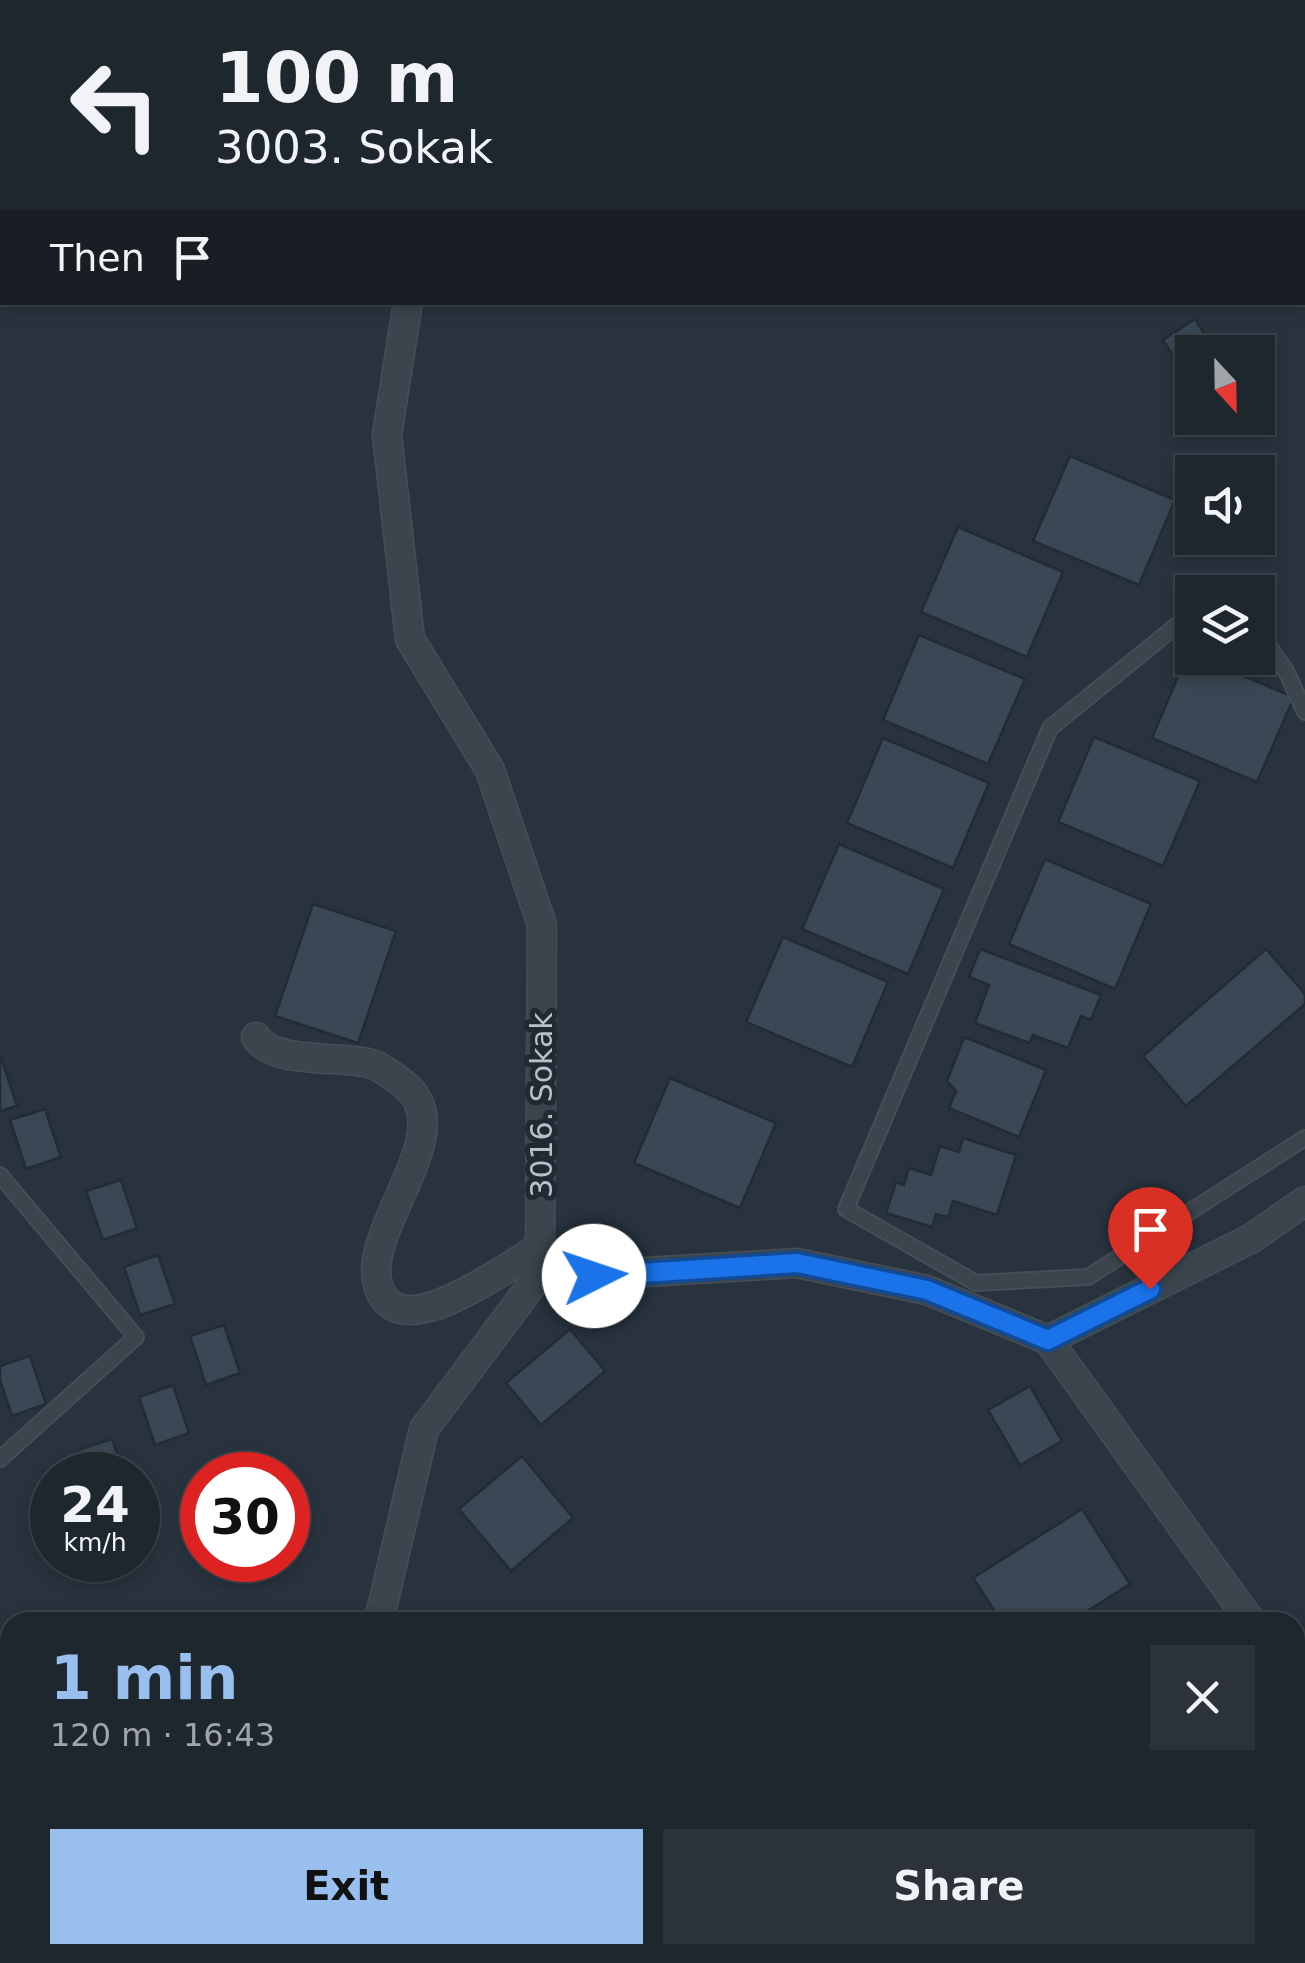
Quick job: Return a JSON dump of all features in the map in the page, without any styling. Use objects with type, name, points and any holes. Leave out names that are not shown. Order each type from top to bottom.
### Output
[{"type":"street","name":"3016. Sokak","points":[[408,305],[386,435],[410,640],[490,770],[542,925],[548,1250]]},
{"type":"street","points":[[256,1037],[269,1050],[373,1064],[411,1091],[423,1128],[406,1186],[375,1262],[384,1298],[396,1308],[407,1312],[424,1309],[459,1296],[548,1250]]},
{"type":"street","points":[[1048,1340],[1252,1238],[1305,1200]]},
{"type":"street","points":[[548,1250],[594,1276],[797,1263],[927,1290],[1048,1340],[1244,1612]]},
{"type":"street","points":[[381,1612],[424,1429],[548,1250]]},
{"type":"lane","points":[[1175,627],[1050,728],[846,1209],[976,1283],[1088,1277],[1305,1138]]},
{"type":"lane","points":[[1275,655],[1305,712]]},
{"type":"lane","points":[[0,1175],[136,1337],[0,1459]]},
{"type":"building","points":[[1195,319],[1205,335],[1175,335],[1175,359],[1163,340]]},
{"type":"building","points":[[1070,456],[1175,500],[1139,585],[1033,541]]},
{"type":"building","points":[[958,527],[1063,572],[1027,657],[921,612]]},
{"type":"building","points":[[919,635],[1025,679],[988,764],[883,720]]},
{"type":"building","points":[[1179,675],[1241,675],[1294,697],[1257,782],[1152,738]]},
{"type":"building","points":[[1094,737],[1200,781],[1163,866],[1058,822]]},
{"type":"building","points":[[883,738],[989,783],[953,868],[847,823]]},
{"type":"building","points":[[839,844],[944,889],[908,974],[802,929]]},
{"type":"building","points":[[1045,859],[1151,904],[1115,989],[1009,944]]},
{"type":"building","points":[[313,904],[396,931],[358,1043],[275,1016]]},
{"type":"building","points":[[783,937],[888,982],[852,1067],[746,1022]]},
{"type":"building","points":[[980,949],[1101,995],[1091,1020],[1081,1016],[1068,1048],[1033,1035],[1029,1043],[975,1023],[989,985],[969,977]]},
{"type":"building","points":[[1266,949],[1305,994],[1305,1004],[1186,1106],[1143,1056]]},
{"type":"building","points":[[964,1037],[1046,1070],[1019,1137],[949,1108],[956,1091],[947,1081]]},
{"type":"building","points":[[0,1058],[17,1106],[0,1111]]},
{"type":"building","points":[[670,1078],[776,1123],[740,1208],[634,1163]]},
{"type":"building","points":[[45,1109],[61,1157],[26,1169],[10,1120]]},
{"type":"building","points":[[963,1138],[1016,1155],[997,1215],[953,1201],[948,1217],[936,1214],[932,1227],[886,1213],[896,1182],[904,1185],[909,1168],[931,1175],[940,1146],[959,1152]]},
{"type":"building","points":[[121,1180],[137,1228],[103,1240],[86,1191]]},
{"type":"building","points":[[158,1255],[175,1304],[140,1315],[124,1267]]},
{"type":"building","points":[[224,1325],[240,1373],[206,1385],[190,1336]]},
{"type":"building","points":[[570,1329],[605,1371],[541,1425],[506,1383]]},
{"type":"building","points":[[30,1356],[46,1404],[12,1416],[0,1380],[0,1366]]},
{"type":"building","points":[[173,1385],[189,1433],[155,1445],[139,1397]]},
{"type":"building","points":[[1030,1386],[1062,1441],[1020,1465],[988,1410]]},
{"type":"building","points":[[112,1439],[116,1452],[79,1452]]},
{"type":"building","points":[[522,1456],[573,1518],[511,1571],[459,1509]]},
{"type":"building","points":[[1082,1509],[1130,1584],[1086,1612],[995,1612],[973,1578]]},
{"type":"route","points":[[594,1276],[797,1263],[927,1290],[1048,1340],[1150,1289]]}]
